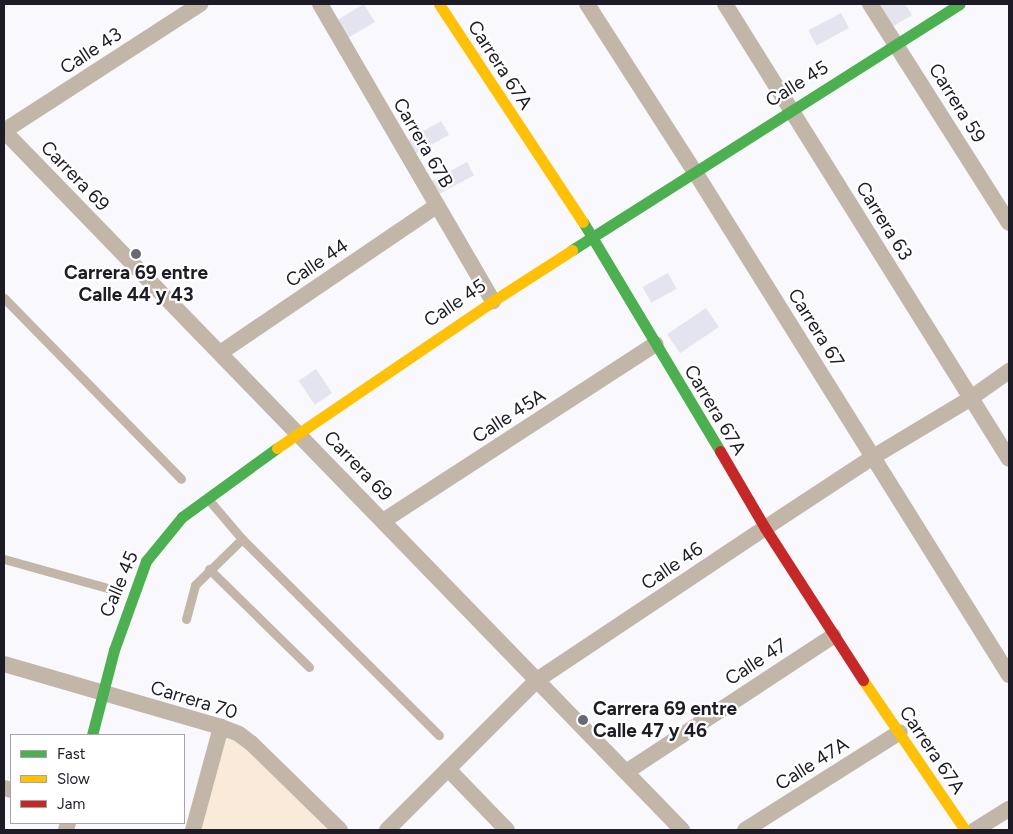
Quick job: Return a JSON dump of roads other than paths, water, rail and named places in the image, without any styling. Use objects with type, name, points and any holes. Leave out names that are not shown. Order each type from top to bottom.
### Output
[{"type":"street","name":"Calle 43","points":[[4,131],[200,4]]},
{"type":"street","name":"Carrera 67B","points":[[320,4],[493,301]]},
{"type":"street","name":"Carrera 67A","points":[[439,4],[593,237],[765,528],[833,636],[965,830]]},
{"type":"street","name":"Carrera 67","points":[[587,4],[696,172],[1009,675]]},
{"type":"street","name":"Carrera 63","points":[[726,4],[1009,459]]},
{"type":"street","name":"Carrera 59","points":[[870,4],[1009,223]]},
{"type":"street","name":"Calle 45","points":[[92,734],[114,650],[146,561],[182,517],[297,433],[493,301],[960,4]]},
{"type":"street","name":"Carrera 69","points":[[4,131],[682,830]]},
{"type":"street","name":"Calle 44","points":[[220,353],[436,206]]},
{"type":"street","name":"Calle 45A","points":[[383,521],[656,344]]},
{"type":"street","name":"Calle 46","points":[[387,830],[537,680],[873,457],[971,398],[1009,371]]},
{"type":"street","name":"Calle 47","points":[[626,772],[833,636]]},
{"type":"street","name":"Carrera 70","points":[[4,664],[222,727],[239,734],[251,743],[340,830]]},
{"type":"street","points":[[193,830],[222,727]]},
{"type":"street","name":"Calle 47A","points":[[745,830],[900,732]]},
{"type":"street","points":[[448,769],[507,830]]},
{"type":"street","points":[[975,830],[1009,809]]},
{"type":"lane","points":[[4,298],[181,479]]},
{"type":"lane","points":[[208,499],[242,539],[439,735]]},
{"type":"lane","points":[[186,619],[195,585],[209,569],[242,539]]},
{"type":"lane","points":[[4,559],[108,588]]},
{"type":"lane","points":[[209,569],[309,667]]},
{"type":"place","name":"Carrera 69 entre Calle 44 y 43","points":[[136,254]]},
{"type":"place","name":"Carrera 69 entre Calle 47 y 46","points":[[583,720]]}]
